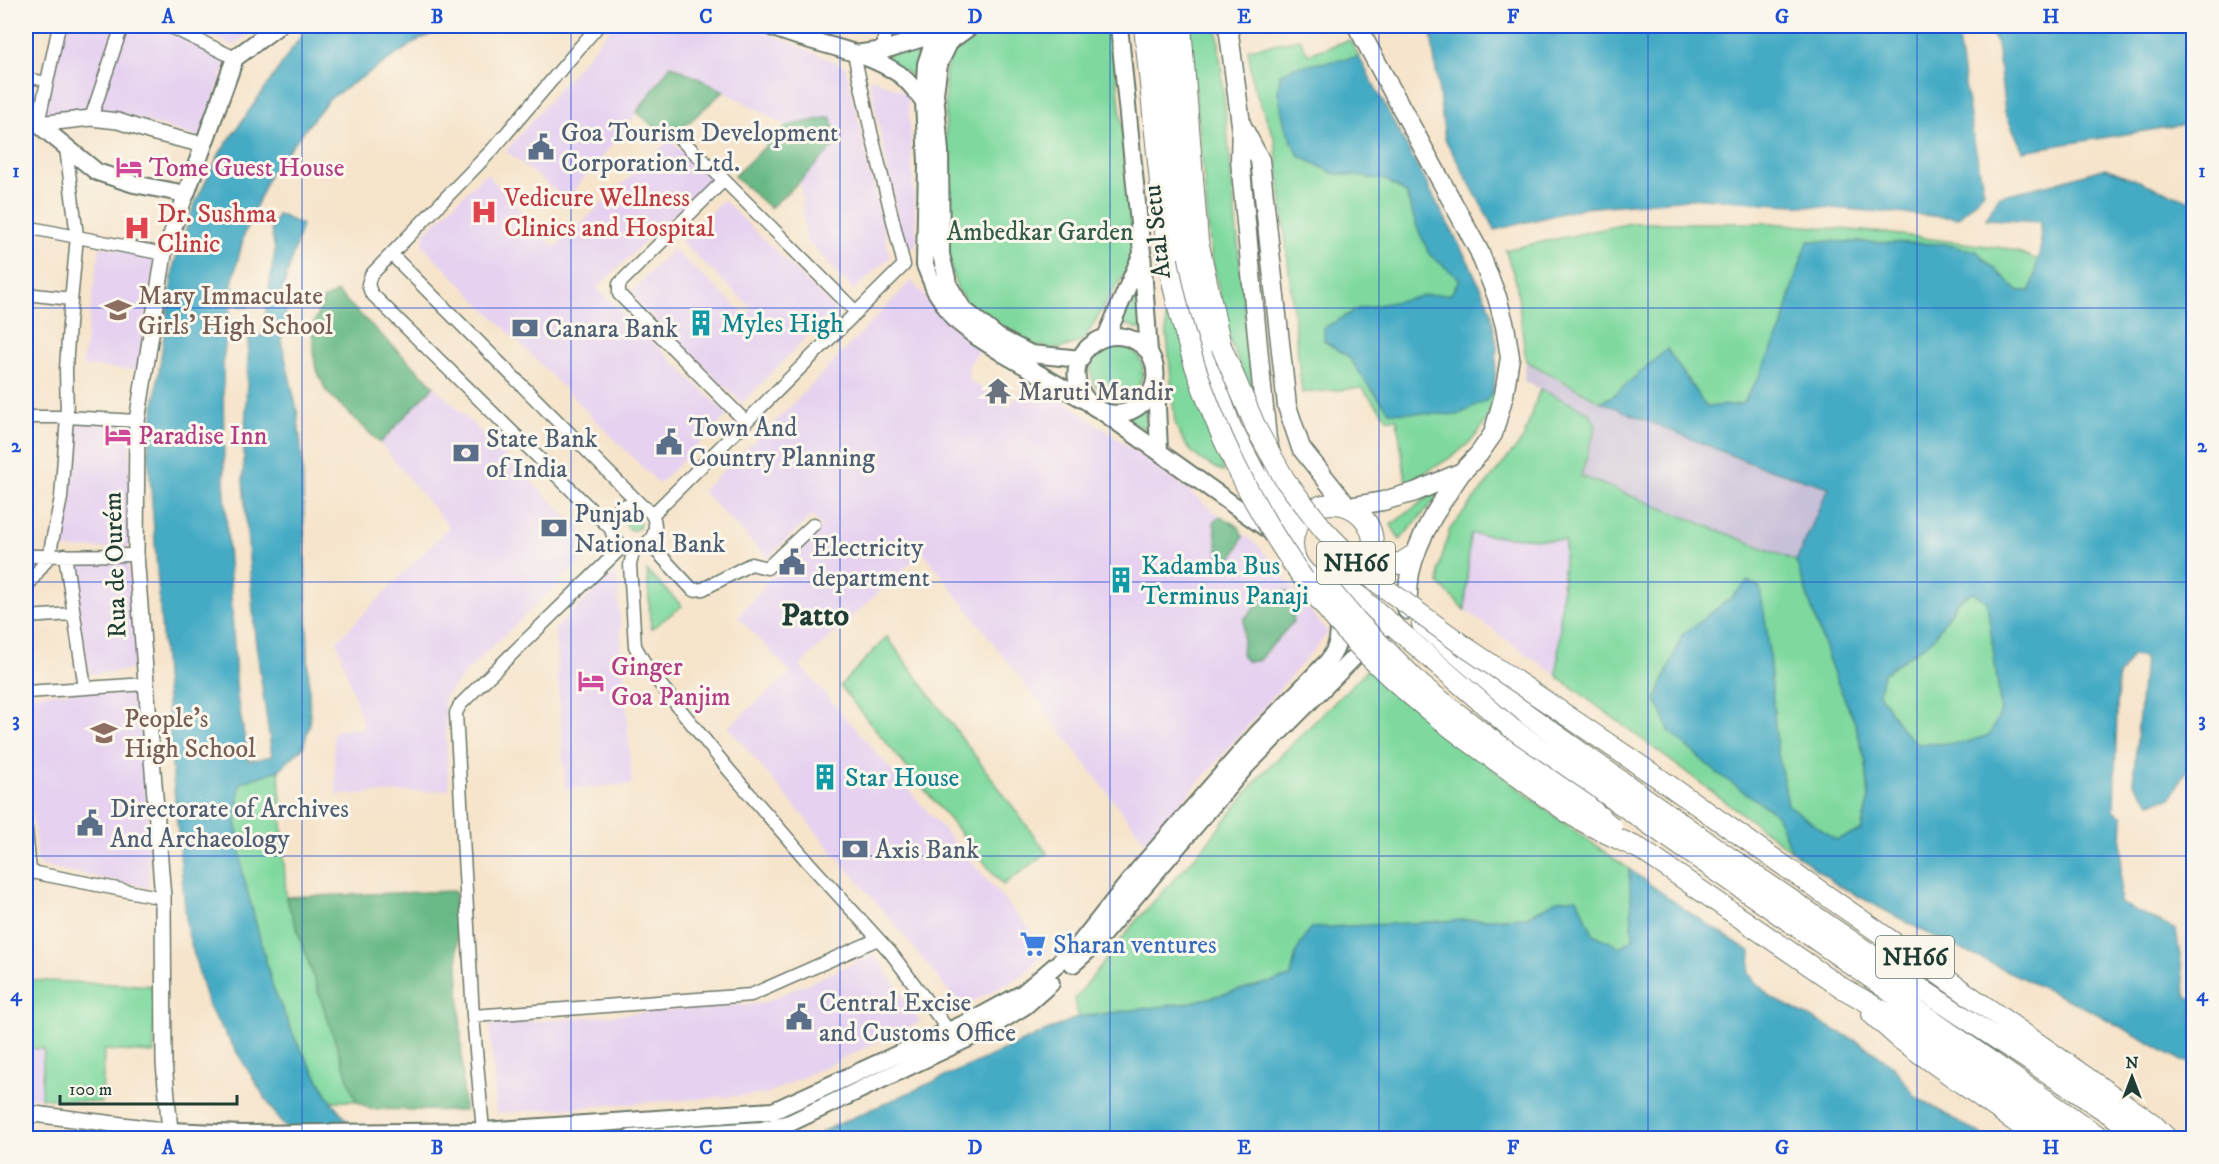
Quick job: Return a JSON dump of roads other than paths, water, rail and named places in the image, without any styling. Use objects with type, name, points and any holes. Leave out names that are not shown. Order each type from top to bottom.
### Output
[{"type":"highway","points":[[1144,26],[1168,260],[1175,300],[1201,384],[1217,423],[1261,511],[1298,570],[1325,605],[1355,642],[1404,689],[1438,718],[1576,818],[1640,849]]},
{"type":"highway","name":"Atal Setu","points":[[1163,26],[1188,284],[1204,350],[1231,427],[1284,528],[1313,569],[1353,617],[1422,686],[1489,738],[1585,804],[1640,849]]},
{"type":"highway","name":"Atal Setu","points":[[1181,26],[1198,241],[1221,346],[1257,430],[1285,480],[1324,530],[1370,577],[1464,646],[1660,779],[2150,1131]]},
{"type":"highway","points":[[1325,505],[1348,507],[1363,518],[1372,534],[1374,546],[1370,561],[1359,576],[1344,583],[1324,584],[1306,574],[1299,567],[1293,541],[1298,524],[1315,508],[1325,505]]},
{"type":"highway","points":[[1370,561],[1399,564],[1415,554]]},
{"type":"highway","points":[[1370,561],[1407,610],[1528,715],[1727,856],[1920,988],[2150,1131],[2175,1138]]},
{"type":"highway","points":[[1344,583],[1511,728],[2101,1138]]},
{"type":"highway","name":"NH66","points":[[1640,849],[1844,989],[1913,1028],[2070,1138]]},
{"type":"highway","points":[[1844,989],[1900,1040],[2038,1138]]},
{"type":"highway","name":"NH66","points":[[2150,1131],[2167,1138]]},
{"type":"main road","points":[[235,58],[278,26]]},
{"type":"main road","points":[[971,26],[950,41],[939,64],[935,93],[940,152],[941,255],[948,286],[963,309],[998,337],[1031,354],[1081,359]]},
{"type":"main road","points":[[1119,26],[1142,253],[1149,352],[1155,365],[1159,450]]},
{"type":"main road","points":[[1228,26],[1241,124],[1240,159],[1268,439],[1281,500],[1293,541]]},
{"type":"main road","points":[[1357,26],[1479,251],[1497,297],[1510,357],[1501,404],[1492,434],[1479,454],[1462,472],[1427,527],[1415,554],[1410,573],[1407,610]]},
{"type":"main road","points":[[776,27],[854,54],[899,74],[910,83],[924,101]]},
{"type":"main road","points":[[854,54],[884,50],[943,30]]},
{"type":"main road","points":[[943,30],[926,64],[924,101],[927,163],[925,265],[935,290],[954,319],[1004,354],[1095,406],[1293,541]]},
{"type":"main road","name":"Rua de Ourém","points":[[186,195],[235,58]]},
{"type":"main road","points":[[32,123],[97,172],[134,184],[186,195]]},
{"type":"main road","points":[[1241,124],[1260,159],[1287,406],[1301,448],[1348,507],[1415,492],[1462,472]]},
{"type":"main road","points":[[1106,337],[1142,253]]},
{"type":"main road","points":[[1149,352],[1130,338],[1114,335],[1106,337],[1093,343],[1081,359],[1078,366],[1078,382],[1080,389],[1095,406],[1117,413],[1133,410],[1146,400],[1156,380]]},
{"type":"main road","points":[[632,1138],[762,1130],[790,1123],[953,1038],[1023,993],[1077,947],[1139,869],[1257,734],[1329,661],[1336,650],[1340,630],[1337,609],[1324,584]]},
{"type":"main road","points":[[170,1135],[483,1131],[538,1133],[772,1111],[953,1038],[986,1030],[1025,1006],[1092,947],[1247,765],[1389,622]]},
{"type":"street","points":[[59,26],[46,81],[32,123],[91,118],[118,121],[204,146]]},
{"type":"street","points":[[91,118],[122,26]]},
{"type":"street","points":[[169,26],[196,31],[235,58]]},
{"type":"street","points":[[597,26],[493,149],[371,275],[368,284],[371,292],[611,530],[615,539],[629,547]]},
{"type":"street","points":[[884,26],[884,50]]},
{"type":"street","points":[[854,54],[904,265]]},
{"type":"street","points":[[26,78],[46,81]]},
{"type":"street","points":[[676,135],[856,312]]},
{"type":"street","points":[[26,588],[49,556],[61,498],[67,417],[66,369],[77,236],[66,148]]},
{"type":"street","points":[[724,180],[619,284],[619,294],[746,422]]},
{"type":"street","name":"Rua de Ourém","points":[[170,1135],[164,1063],[163,898],[136,555],[137,422],[164,254],[186,195]]},
{"type":"street","points":[[26,227],[164,254]]},
{"type":"street","points":[[391,254],[652,515],[655,530],[648,542],[629,547],[472,693],[460,705],[456,713],[483,1131]]},
{"type":"street","points":[[904,265],[912,268],[925,265]]},
{"type":"street","points":[[652,515],[904,265]]},
{"type":"street","points":[[26,294],[71,299]]},
{"type":"street","points":[[26,417],[67,417],[137,422]]},
{"type":"street","points":[[611,530],[611,521],[620,508],[627,505],[642,506]]},
{"type":"street","points":[[648,542],[693,590],[703,589],[751,564],[767,568],[814,524]]},
{"type":"street","points":[[629,547],[635,646],[648,669],[735,777],[891,953],[953,1038]]},
{"type":"street","points":[[65,555],[85,688]]},
{"type":"street","points":[[26,556],[136,555]]},
{"type":"street","points":[[26,617],[73,614]]},
{"type":"street","points":[[26,692],[146,684]]},
{"type":"street","points":[[26,830],[28,871],[163,898]]},
{"type":"street","points":[[474,1016],[751,995],[878,939]]},
{"type":"street","points":[[26,1113],[170,1135]]},
{"type":"water","points":[[308,26],[452,26],[420,39],[329,99],[269,175],[244,235],[231,288],[251,292],[248,307],[231,304],[223,360],[224,479],[237,697],[249,761],[272,756],[255,637],[243,480],[249,335],[262,336],[275,250],[271,229],[278,214],[302,225],[281,295],[289,298],[281,340],[297,410],[302,456],[310,723],[303,747],[279,770],[240,783],[236,819],[243,875],[273,988],[296,1041],[331,1101],[362,1138],[295,1138],[279,1120],[208,1006],[187,929],[172,767],[148,450],[174,264],[194,205],[220,153]]},
{"type":"water","points":[[1430,26],[1956,26],[1984,192],[1958,218],[1702,198],[1583,208],[1495,230],[1445,139]]},
{"type":"water","points":[[1988,26],[2193,26],[2193,123],[2023,151],[2005,112],[1997,44]]},
{"type":"water","points":[[1359,57],[1469,263],[1491,310],[1497,347],[1494,390],[1486,401],[1458,415],[1390,412],[1348,356],[1324,341],[1324,328],[1358,309],[1428,295],[1451,294],[1460,279],[1430,255],[1417,227],[1406,193],[1386,180],[1333,173],[1299,156],[1285,126],[1278,92],[1280,74],[1295,67]]},
{"type":"water","points":[[2105,168],[2193,202],[2194,658],[2190,658],[2187,769],[2171,798],[2150,802],[2133,783],[2144,658],[2132,656],[2118,676],[2114,810],[2123,816],[2120,903],[2176,930],[2186,997],[2193,999],[2193,1063],[2182,1061],[2090,1010],[1929,934],[1836,884],[1792,851],[1776,814],[1717,773],[1670,732],[1656,699],[1682,635],[1731,598],[1748,581],[1760,588],[1767,631],[1777,749],[1788,805],[1836,840],[1861,831],[1869,798],[1866,762],[1855,723],[1833,672],[1796,561],[1829,487],[1753,464],[1601,402],[1614,395],[1667,349],[1706,407],[1742,404],[1759,377],[1783,325],[1793,284],[1808,241],[1943,244],[1976,251],[2018,291],[2031,291],[2041,245],[2040,222],[1986,219],[1999,196]],"holes":[[[1972,592],[1987,602],[2001,711],[1990,735],[1964,743],[1918,744],[1902,730],[1879,693],[1883,674],[1933,639],[1957,602]]]},
{"type":"water","points":[[1629,869],[1687,911],[1751,952],[1749,974],[1770,997],[1862,1044],[1893,1066],[1916,1097],[1987,1138],[823,1138],[821,1132],[1078,1017],[1188,1003],[1291,977],[1296,952],[1310,928],[1527,917],[1557,900],[1577,898],[1593,934],[1620,947],[1633,939]]},
{"type":"place","name":"Goa Tourism Development Corporation Ltd.","points":[[541,147]]},
{"type":"place","name":"Tome Guest House","points":[[129,167]]},
{"type":"place","name":"Vedicure Wellness Clinics and Hospital","points":[[484,212]]},
{"type":"place","name":"Dr. Sushma Clinic","points":[[137,228]]},
{"type":"place","name":"Mary Immaculate Girls' High School","points":[[118,310]]},
{"type":"place","name":"Myles High","points":[[701,323]]},
{"type":"place","name":"Canara Bank","points":[[525,328]]},
{"type":"place","name":"Maruti Mandir","points":[[998,391]]},
{"type":"place","name":"Paradise Inn","points":[[118,435]]},
{"type":"place","name":"Town And Country Planning","points":[[669,442]]},
{"type":"place","name":"State Bank of India","points":[[466,453]]},
{"type":"place","name":"Punjab National Bank","points":[[554,528]]},
{"type":"place","name":"Electricity department","points":[[792,562]]},
{"type":"place","name":"Kadamba Bus Terminus Panaji","points":[[1121,580]]},
{"type":"place","name":"Ginger Goa Panjim","points":[[591,681]]},
{"type":"place","name":"People's High School","points":[[104,733]]},
{"type":"place","name":"Star House","points":[[825,777]]},
{"type":"place","name":"Directorate of Archives And Archaeology","points":[[90,823]]},
{"type":"place","name":"Axis Bank","points":[[855,849]]},
{"type":"place","name":"Sharan ventures","points":[[1033,944]]},
{"type":"place","name":"Central Excise and Customs Office","points":[[799,1017]]},
{"type":"district","name":"Patto","points":[[815,614]]},
{"type":"park label","name":"Ambedkar Garden","points":[[1040,231]]}]
